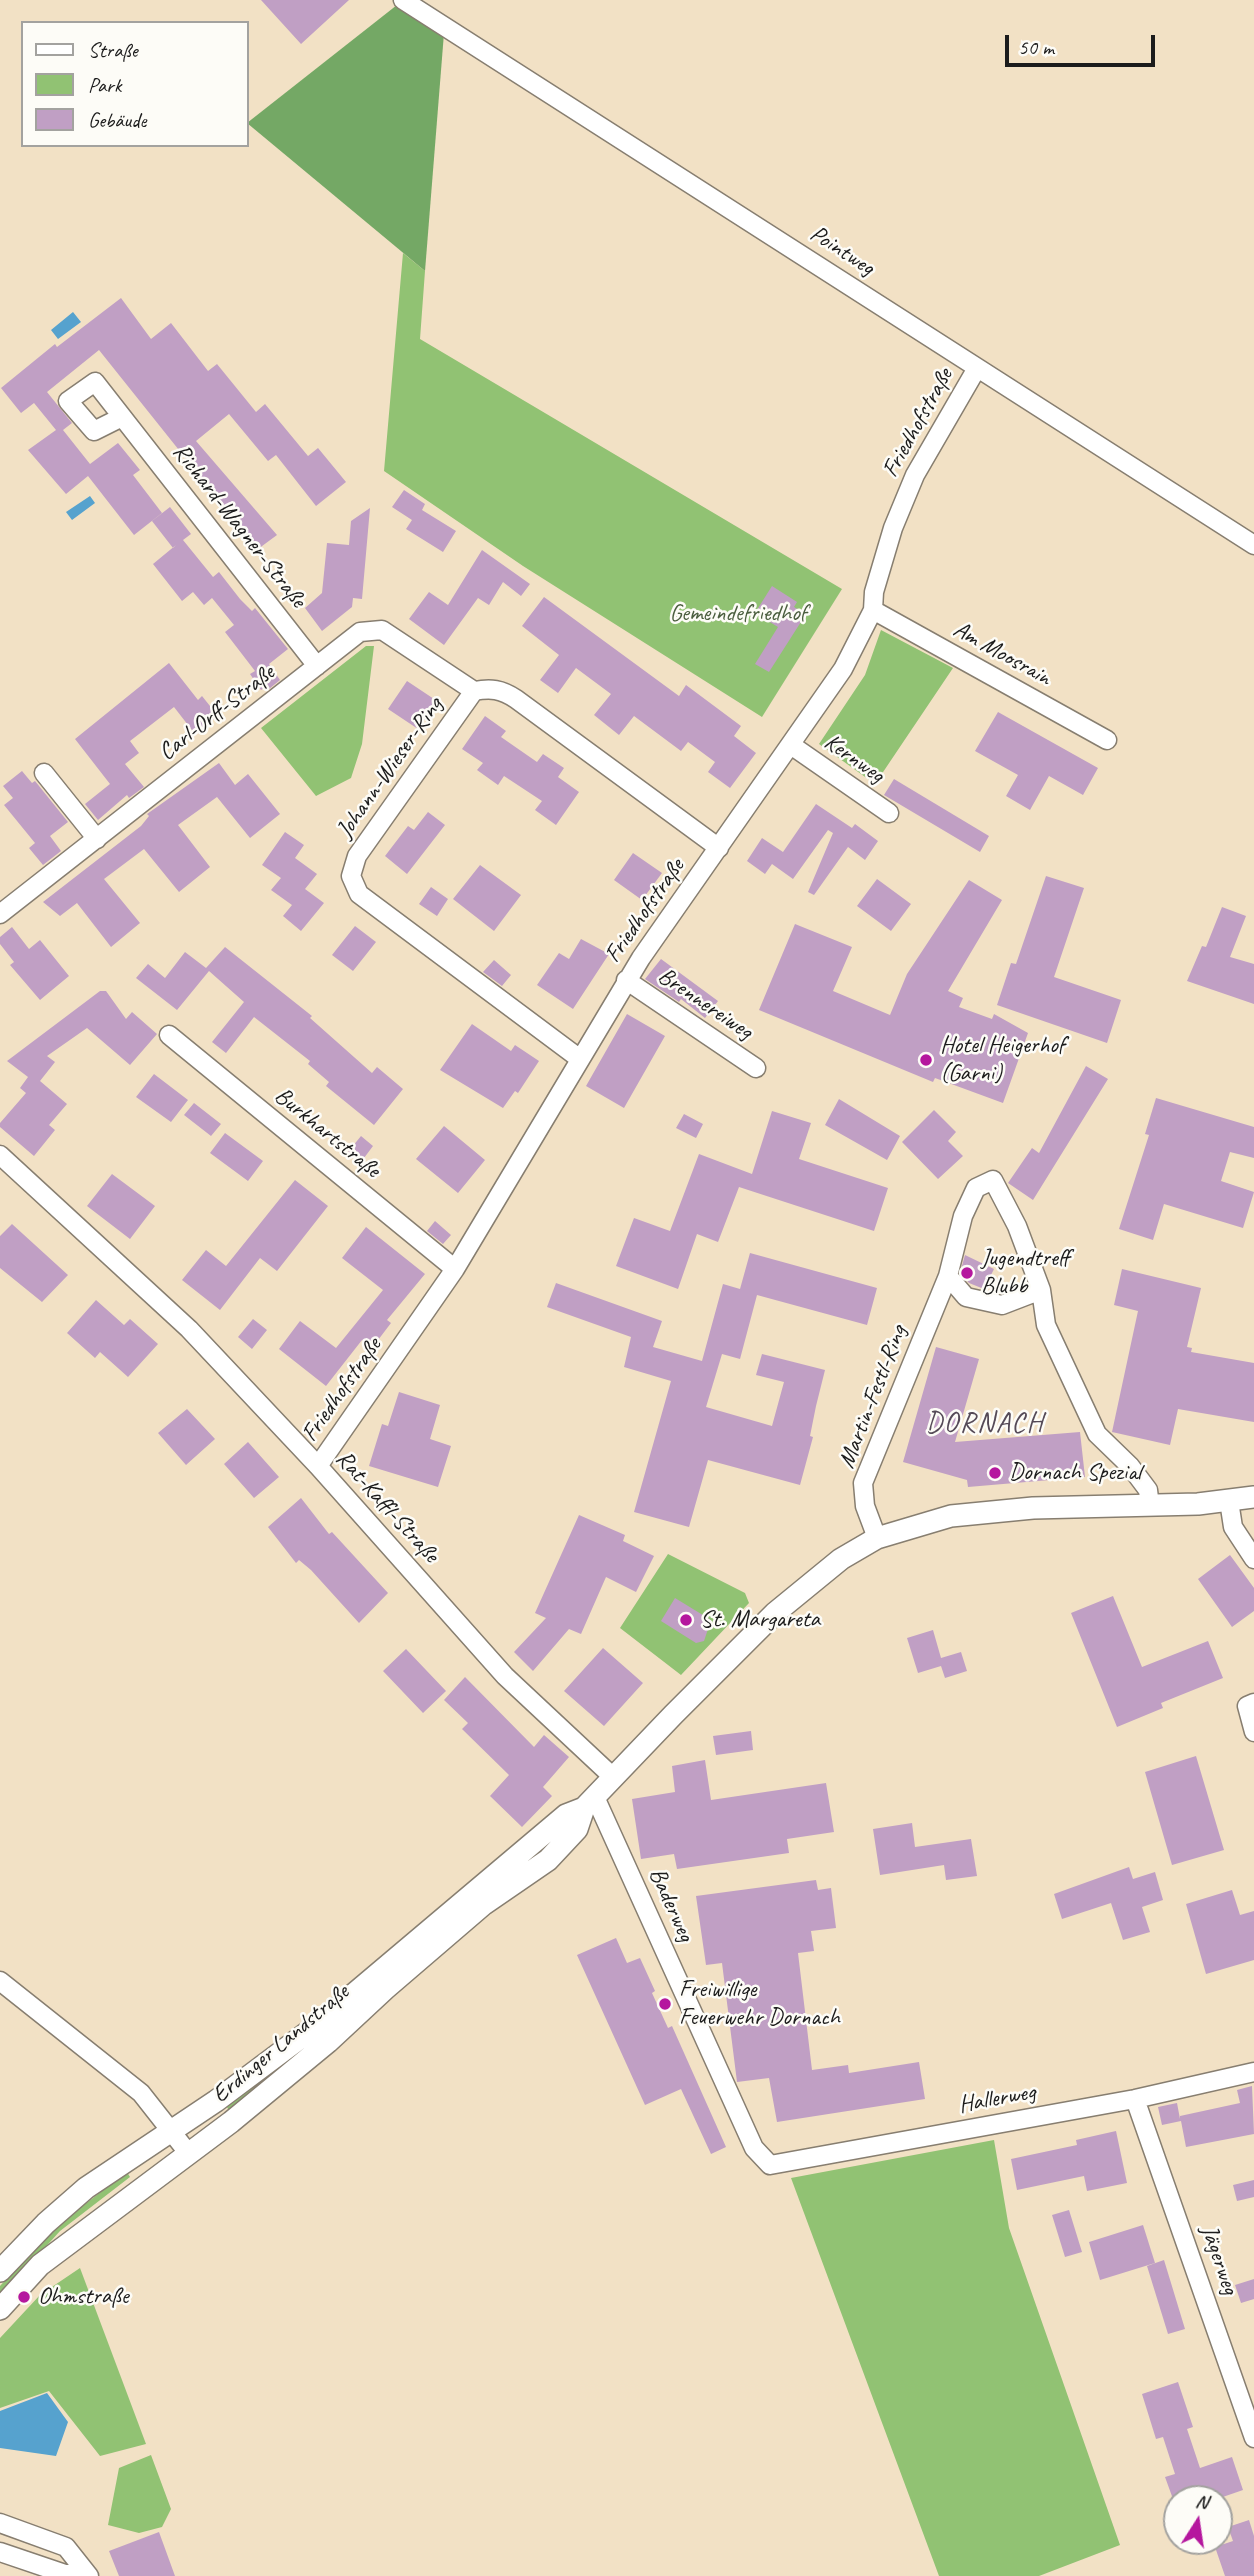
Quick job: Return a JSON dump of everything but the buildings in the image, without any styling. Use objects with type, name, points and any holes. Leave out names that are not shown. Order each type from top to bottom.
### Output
[{"type":"street","name":"Pointweg","points":[[403,0],[1254,545]]},
{"type":"street","name":"Friedhofstraße","points":[[318,1466],[455,1269],[626,980],[843,669],[873,610],[874,592],[893,528],[915,475],[976,368]]},
{"type":"street","name":"Richard-Wagner-Straße","points":[[122,417],[317,666]]},
{"type":"street","name":"Am Moosrain","points":[[873,610],[1107,740]]},
{"type":"street","name":"Carl-Orff-Straße","points":[[0,914],[360,632],[382,630],[474,691]]},
{"type":"street","name":"Johann-Wieser-Ring","points":[[580,1059],[367,900],[353,887],[351,876],[356,856],[474,691],[502,690],[719,848]]},
{"type":"street","name":"Kernweg","points":[[791,745],[889,813]]},
{"type":"street","points":[[44,772],[97,839]]},
{"type":"street","name":"Brennereiweg","points":[[626,980],[756,1068]]},
{"type":"street","name":"Burkhartstraße","points":[[169,1035],[455,1269]]},
{"type":"street","name":"Rat-Kaffl-Straße","points":[[0,1155],[189,1329],[318,1466],[505,1676],[613,1777]]},
{"type":"street","name":"Martin-Festl-Ring","points":[[877,1538],[865,1506],[863,1483],[948,1276],[963,1216],[976,1188],[993,1180],[1017,1226],[1041,1290],[1046,1325],[1097,1434],[1148,1490],[1150,1506]]},
{"type":"street","points":[[948,1276],[966,1297],[1002,1305],[1041,1290]]},
{"type":"street","name":"Erdinger Landstraße","points":[[0,2309],[40,2265],[189,2154],[328,2042],[484,1904],[548,1860],[577,1829],[589,1803],[613,1777],[805,1585],[841,1559],[877,1538],[951,1516],[988,1511],[1150,1506],[1254,1497]]},
{"type":"street","points":[[1229,1501],[1233,1527],[1254,1559]]},
{"type":"street","points":[[1254,1703],[1247,1706],[1254,1732]]},
{"type":"street","name":"Erdinger Landstraße","points":[[0,2271],[46,2223],[86,2188],[171,2131],[316,2026],[566,1815],[589,1803]]},
{"type":"street","name":"Baderweg","points":[[589,1803],[754,2148]]},
{"type":"street","points":[[0,1981],[141,2093],[189,2154]]},
{"type":"street","name":"Hallerweg","points":[[754,2148],[770,2165],[1135,2099],[1254,2072]]},
{"type":"street","name":"Jägerweg","points":[[1135,2099],[1254,2438]]},
{"type":"street","points":[[0,2523],[66,2547],[88,2575]]},
{"type":"street","points":[[0,2552],[65,2574],[88,2575]]},
{"type":"green space","points":[[397,5],[444,33],[425,271],[248,124]]},
{"type":"green space","name":"Gemeindefriedhof","points":[[403,253],[425,271],[420,339],[842,589],[762,717],[523,566],[384,471]]},
{"type":"green space","points":[[881,630],[953,668],[875,784],[819,744],[865,675]]},
{"type":"green space","points":[[366,646],[374,646],[362,744],[351,778],[316,796],[261,728]]},
{"type":"green space","points":[[668,1554],[745,1593],[749,1603],[681,1675],[620,1628]]},
{"type":"green space","points":[[321,2036],[229,2111],[227,2107]]},
{"type":"green space","points":[[994,2140],[1009,2228],[1120,2545],[1039,2576],[939,2576],[791,2178]]},
{"type":"green space","points":[[127,2172],[130,2177],[60,2231],[0,2297],[0,2286],[55,2227]]},
{"type":"green space","points":[[80,2268],[146,2444],[100,2456],[49,2391],[0,2408],[0,2338],[40,2295]]},
{"type":"green space","points":[[151,2455],[171,2509],[162,2527],[139,2533],[108,2525],[119,2468]]},
{"type":"water","points":[[73,312],[81,322],[58,339],[51,330]]},
{"type":"water","points":[[90,496],[95,503],[72,520],[66,512]]},
{"type":"water","points":[[47,2393],[68,2422],[56,2456],[0,2448],[0,2411]]},
{"type":"place","name":"Hotel Heigerhof (Garni)","points":[[926,1060]]},
{"type":"place","name":"Jugendtreff Blubb","points":[[967,1273]]},
{"type":"place","name":"Dornach Spezial","points":[[995,1473]]},
{"type":"place","name":"St. Margareta","points":[[686,1620]]},
{"type":"place","name":"Freiwillige Feuerwehr Dornach","points":[[665,2004]]},
{"type":"place","name":"Ohmstraße","points":[[24,2297]]},
{"type":"district","name":"DORNACH","points":[[985,1424]]}]
